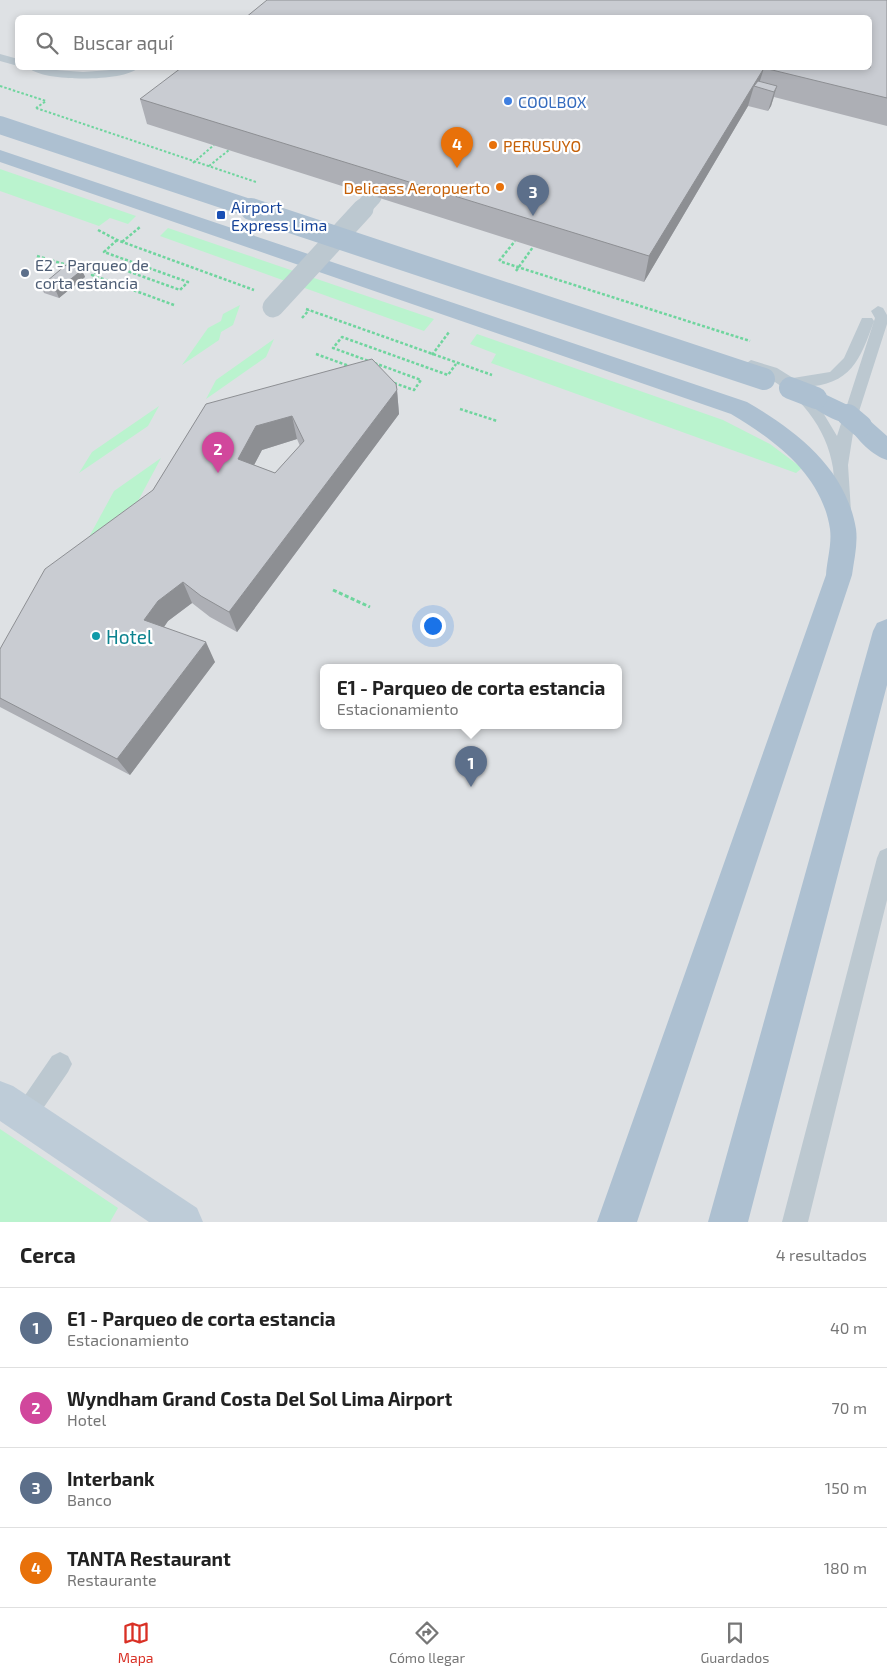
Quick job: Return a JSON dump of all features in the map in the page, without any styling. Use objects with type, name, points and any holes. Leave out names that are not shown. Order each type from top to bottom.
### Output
[{"type":"main road","points":[[0,124],[790,388],[816,398],[848,415],[872,434],[887,451]]},
{"type":"main road","points":[[0,156],[739,408],[766,423],[792,442],[819,472],[832,494],[843,529],[839,574],[617,1222]]},
{"type":"main road","points":[[728,1222],[887,631]]},
{"type":"main road","points":[[13,1107],[183,1222]]},
{"type":"street","points":[[272,307],[373,197]]},
{"type":"lane","points":[[0,58],[15,62]]},
{"type":"lane","points":[[46,70],[86,75],[124,70]]},
{"type":"lane","points":[[0,119],[761,368],[791,383],[808,402],[834,446],[841,466]]},
{"type":"lane","points":[[791,383],[820,380],[835,376],[846,369],[853,359],[873,316],[882,318],[846,427],[841,466],[843,529]]},
{"type":"lane","points":[[795,1222],[887,858]]},
{"type":"lane","points":[[13,1107],[60,1064]]},
{"type":"path","points":[[0,86],[46,101],[36,108],[256,182]]},
{"type":"path","points":[[209,166],[229,150]]},
{"type":"path","points":[[122,242],[142,225]]},
{"type":"path","points":[[98,230],[117,240],[104,252],[188,282],[180,290],[105,263],[92,274],[174,305]]},
{"type":"path","points":[[515,241],[499,261],[750,341]]},
{"type":"path","points":[[37,256],[67,265]]},
{"type":"path","points":[[302,318],[308,310]]},
{"type":"path","points":[[432,355],[452,327]]},
{"type":"path","points":[[387,381],[414,390],[422,380],[334,348],[342,337],[448,375],[456,364],[492,376]]},
{"type":"path","points":[[316,354],[352,368]]},
{"type":"path","points":[[460,409],[497,421]]},
{"type":"path","points":[[333,590],[370,607]]},
{"type":"shaded area","points":[[0,0],[887,0],[887,1222],[0,1222]]},
{"type":"green space","points":[[0,169],[136,216],[128,224],[110,218],[99,226],[0,191]]},
{"type":"green space","points":[[168,228],[434,319],[424,331],[160,236]]},
{"type":"green space","points":[[240,305],[233,325],[221,332],[219,340],[182,365],[208,328],[221,321],[223,314]]},
{"type":"green space","points":[[477,334],[723,420],[770,444],[802,468],[796,473],[491,363],[496,354],[470,344]]},
{"type":"green space","points":[[274,339],[266,357],[206,399],[216,380]]},
{"type":"green space","points":[[159,406],[148,426],[79,473],[92,452]]},
{"type":"green space","points":[[161,458],[138,501],[89,537],[114,491]]},
{"type":"green space","points":[[0,1129],[118,1208],[110,1222],[0,1222]]},
{"type":"building","points":[[267,0],[887,0],[887,98],[772,70],[872,70],[872,15],[249,15]]},
{"type":"building","points":[[178,70],[763,70],[649,256],[140,99]]},
{"type":"building","points":[[758,81],[777,86],[774,92],[754,86]]},
{"type":"building","points":[[66,265],[82,270],[56,291],[41,286]]},
{"type":"building","points":[[372,359],[396,384],[397,390],[229,612],[201,596],[183,582],[158,601],[144,620],[206,642],[117,759],[0,698],[0,649],[45,569],[153,490],[206,404]],"holes":[[[292,416],[304,441],[275,473],[238,459],[256,426]]]},
{"type":"place","name":"COOLBOX","points":[[508,101]]},
{"type":"place","name":"PERUSUYO","points":[[493,145]]},
{"type":"place","name":"TANTA Restaurant","points":[[457,168]]},
{"type":"place","name":"Delicass Aeropuerto","points":[[500,187]]},
{"type":"place","name":"Airport Express Lima","points":[[221,215]]},
{"type":"place","name":"Interbank","points":[[533,216]]},
{"type":"place","name":"E2 - Parqueo de corta estancia","points":[[25,273]]},
{"type":"place","name":"Wyndham Grand Costa Del Sol Lima Airport","points":[[218,473]]},
{"type":"place","name":"Hotel","points":[[96,636]]},
{"type":"place","name":"E1 - Parqueo de corta estancia","points":[[471,787]]}]
